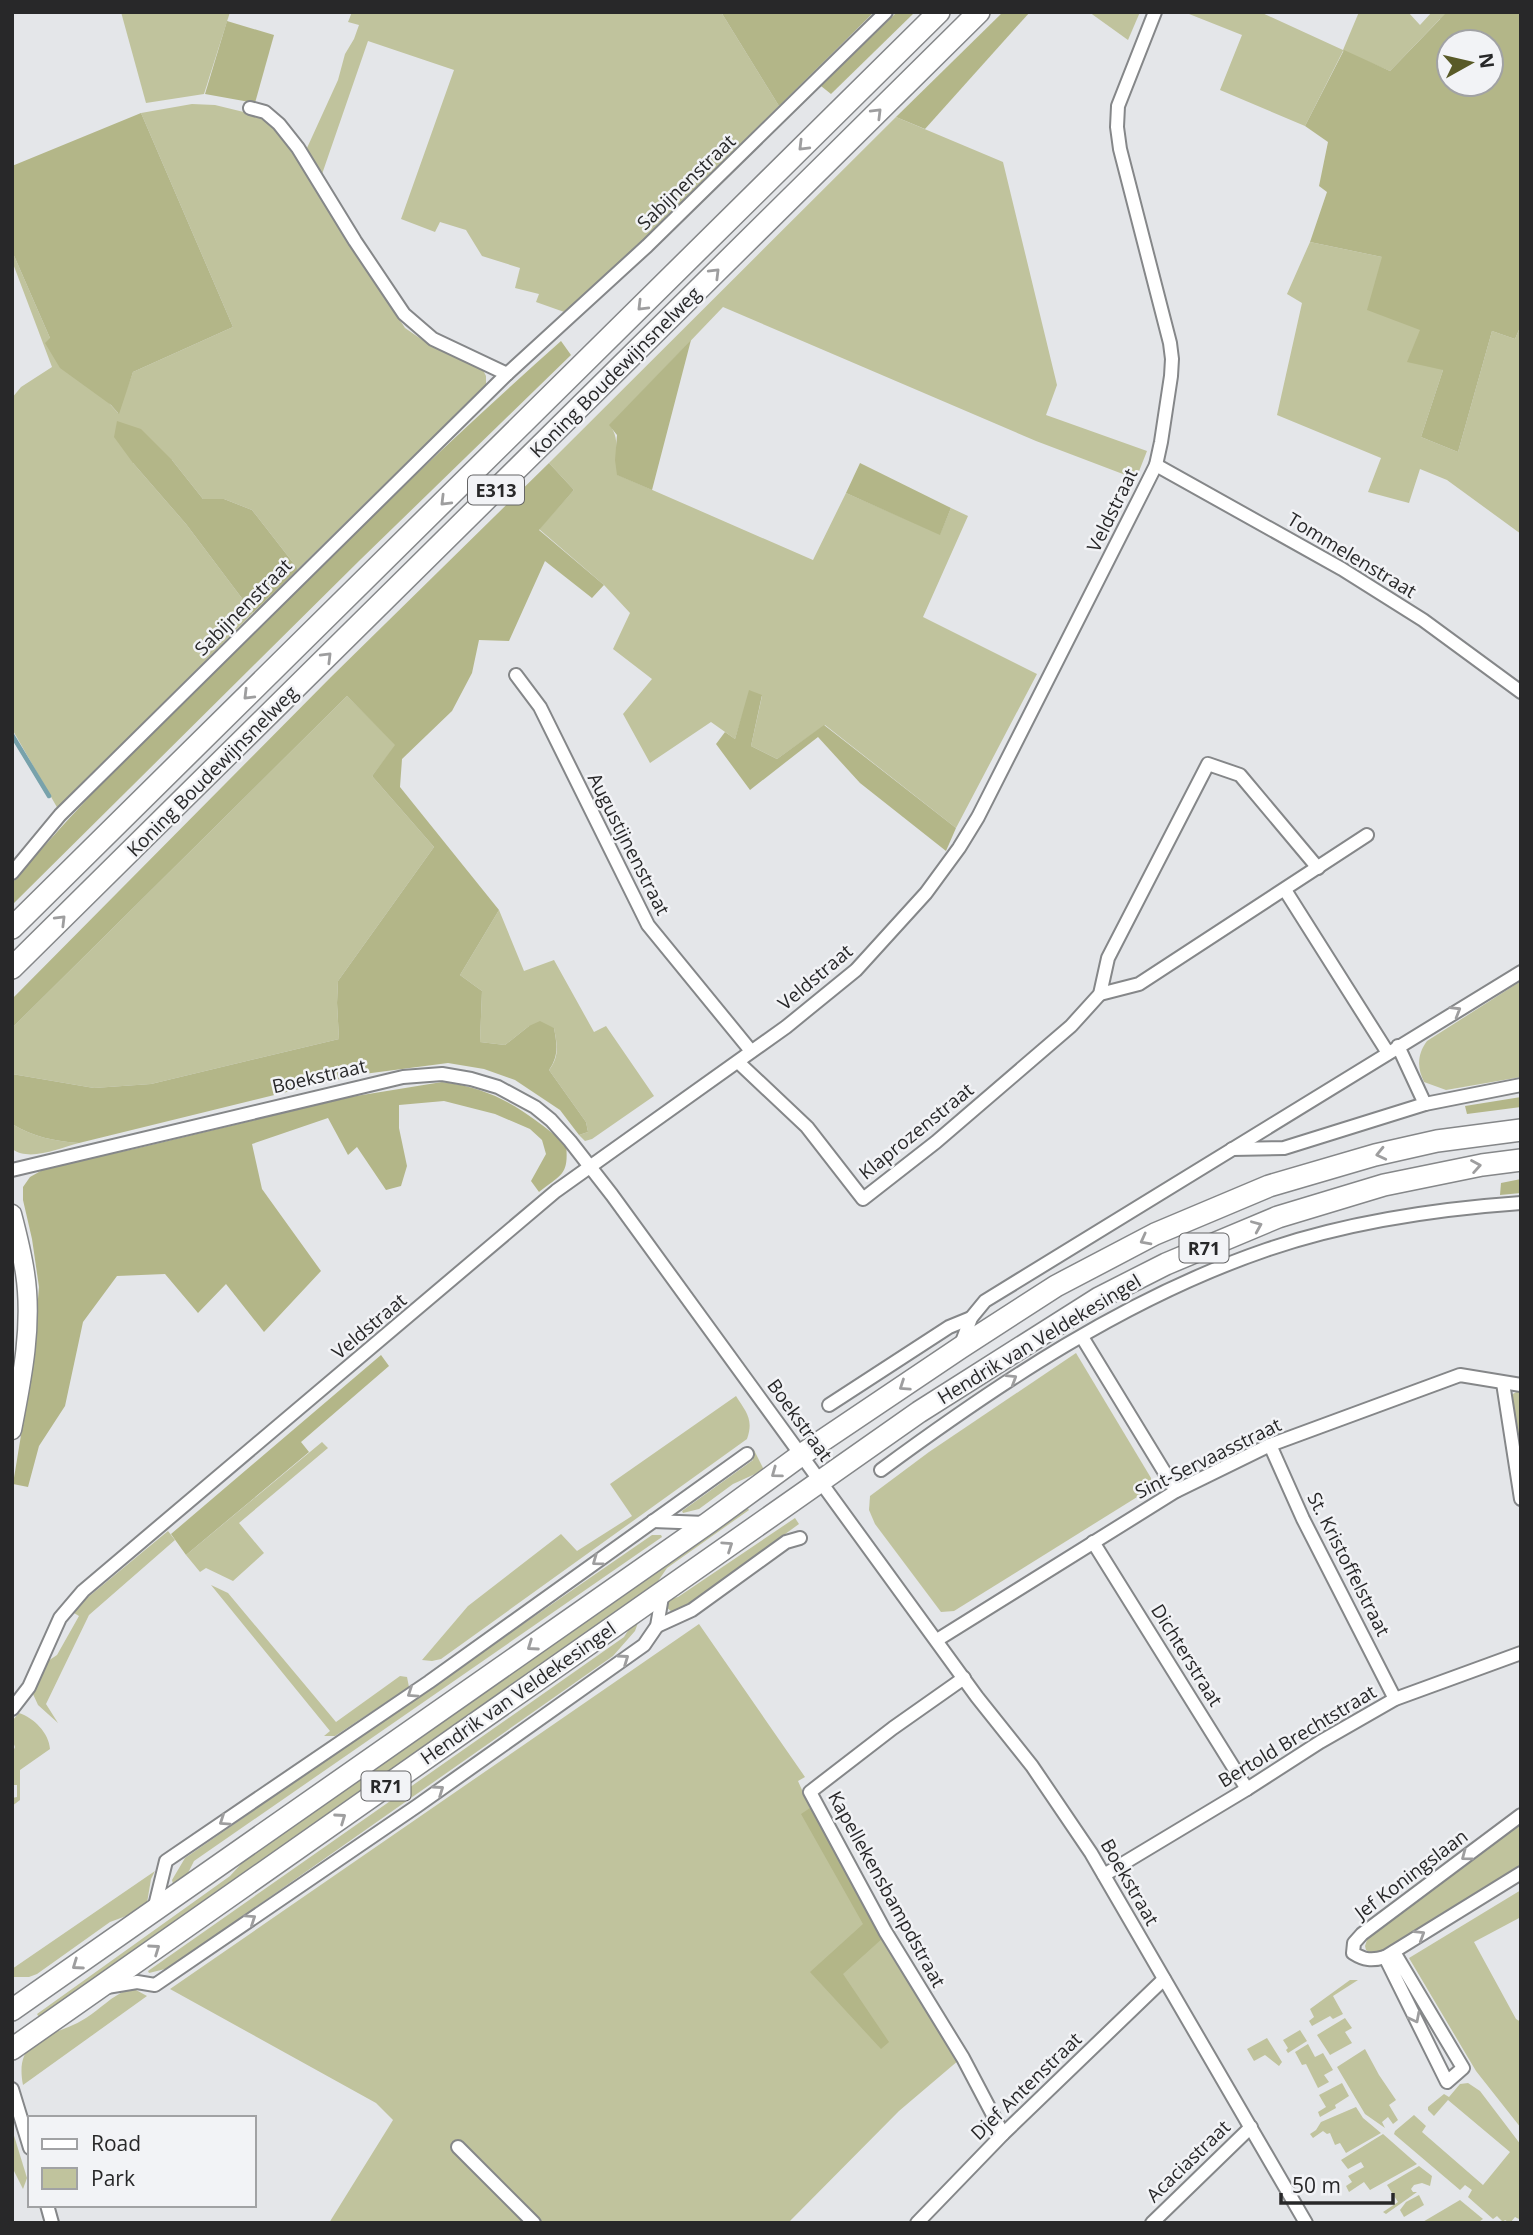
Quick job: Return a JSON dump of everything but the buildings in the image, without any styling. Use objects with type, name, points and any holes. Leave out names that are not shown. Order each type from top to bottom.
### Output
[{"type":"highway","name":"Koning Boudewijnsnelweg","points":[[12,928],[939,12]]},
{"type":"highway","name":"Koning Boudewijnsnelweg","points":[[12,968],[979,12]]},
{"type":"highway","name":"Hendrik van Veldekesingel","points":[[12,2010],[708,1523],[801,1455],[1067,1280],[1155,1234],[1269,1186],[1375,1155],[1437,1141],[1521,1130]]},
{"type":"highway","name":"Hendrik van Veldekesingel","points":[[12,2049],[919,1412],[1099,1298],[1166,1264],[1278,1217],[1384,1185],[1521,1160]]},
{"type":"street","name":"Sabijnenstraat","points":[[12,873],[60,815],[507,374],[647,246],[886,12]]},
{"type":"street","name":"Veldstraat","points":[[12,1709],[29,1687],[60,1618],[83,1591],[556,1191],[820,1001],[864,962],[912,911],[959,849],[1040,697],[1156,465],[1171,376],[1171,351],[1120,149],[1117,127],[1118,106],[1155,12]]},
{"type":"street","points":[[250,108],[265,112],[279,124],[298,148],[404,314],[433,339],[507,374]]},
{"type":"street","name":"Tommelenstraat","points":[[1156,465],[1342,569],[1423,620],[1521,692]]},
{"type":"street","name":"Augustijnenstraat","points":[[516,676],[540,707],[648,925],[751,1051]]},
{"type":"street","name":"Klaprozenstraat","points":[[737,1062],[807,1128],[863,1199],[936,1142],[1071,1026],[1100,994],[1108,958],[1208,764],[1240,775],[1318,868]]},
{"type":"street","points":[[1100,994],[1139,984],[1367,835]]},
{"type":"street","points":[[1285,890],[1393,1050],[1425,1104]]},
{"type":"street","name":"Hendrik van Veldekesingel","points":[[960,1348],[971,1318],[985,1301],[1521,972]]},
{"type":"street","name":"Boekstraat","points":[[12,1170],[357,1087],[422,1074],[471,1079],[515,1095],[551,1119],[590,1167],[964,1678],[1056,1799],[1104,1875],[1307,2223]]},
{"type":"street","points":[[1231,1149],[1284,1148],[1425,1104],[1521,1085]]},
{"type":"street","name":"Hendrik van Veldekesingel","points":[[881,1470],[955,1416],[1082,1337],[1147,1301],[1214,1270],[1266,1250],[1321,1234],[1457,1208],[1521,1203]]},
{"type":"street","points":[[12,1214],[25,1274],[27,1321],[24,1369],[12,1430]]},
{"type":"street","name":"Hendrik van Veldekesingel","points":[[829,1405],[949,1326],[971,1318]]},
{"type":"street","points":[[1082,1337],[1176,1491]]},
{"type":"street","name":"Sint-Servaasstraat","points":[[937,1640],[1176,1491],[1270,1445],[1460,1374],[1521,1385]]},
{"type":"street","points":[[1503,1383],[1521,1499]]},
{"type":"street","name":"Hendrik van Veldekesingel","points":[[919,1412],[955,1416]]},
{"type":"street","name":"St. Kristoffelstraat","points":[[1270,1445],[1303,1519],[1395,1699]]},
{"type":"street","points":[[154,1910],[166,1861],[429,1682],[747,1454]]},
{"type":"street","points":[[653,1521],[708,1523]]},
{"type":"street","name":"Hendrik van Veldekesingel","points":[[99,1989],[137,1982],[155,1985],[417,1806],[644,1645],[657,1626],[692,1610],[786,1542],[800,1538]]},
{"type":"street","name":"Dichterstraat","points":[[1093,1542],[1247,1789]]},
{"type":"street","points":[[657,1626],[663,1591]]},
{"type":"street","name":"Bertold Brechtstraat","points":[[1104,1875],[1395,1699],[1521,1653]]},
{"type":"street","name":"Kapellekensbampdstraat","points":[[964,1678],[810,1792],[885,1931],[963,2058],[1003,2134]]},
{"type":"street","name":"Jef Koningslaan","points":[[1389,1954],[1375,1960],[1363,1959],[1353,1952],[1354,1943],[1362,1934],[1521,1815]]},
{"type":"street","points":[[1389,1954],[1521,1873]]},
{"type":"street","points":[[1389,1954],[1463,2068],[1447,2082],[1389,1954]]},
{"type":"street","name":"Djef Antenstraat","points":[[921,2221],[1003,2134],[1164,1979]]},
{"type":"street","points":[[12,2090],[28,2142]]},
{"type":"street","name":"Acaciastraat","points":[[1152,2223],[1251,2127]]},
{"type":"street","points":[[458,2147],[534,2223]]},
{"type":"green space","points":[[121,12],[230,12],[204,94],[146,103]]},
{"type":"green space","points":[[352,12],[721,12],[779,106],[567,313],[536,302],[539,294],[515,288],[520,268],[482,256],[466,230],[440,222],[435,232],[401,219],[454,70],[368,41],[321,177],[307,148],[359,25],[348,22]]},
{"type":"green space","points":[[721,12],[874,12],[779,106]]},
{"type":"green space","points":[[897,12],[915,12],[831,94],[821,86]]},
{"type":"green space","points":[[1003,12],[1030,12],[925,129],[896,117]]},
{"type":"green space","points":[[1089,12],[1140,12],[1128,40]]},
{"type":"green space","points":[[1184,12],[1260,12],[1343,50],[1359,12],[1408,12],[1420,25],[1432,12],[1521,12],[1505,28],[1460,28],[1440,19],[1390,71],[1343,51],[1305,126],[1220,90],[1242,35]]},
{"type":"green space","points":[[1447,12],[1521,12],[1521,325],[1515,339],[1492,331],[1458,452],[1421,437],[1443,370],[1407,362],[1420,330],[1367,310],[1382,257],[1310,242],[1327,192],[1319,186],[1328,142],[1305,126],[1344,50],[1390,71]]},
{"type":"green space","points":[[227,21],[274,35],[255,103],[205,94]]},
{"type":"green space","points":[[192,104],[215,105],[260,116],[269,123],[293,147],[405,328],[424,341],[482,368],[486,385],[298,569],[252,510],[224,499],[203,499],[172,460],[133,463],[186,524],[253,613],[58,809],[12,729],[12,398],[21,387],[52,367],[12,261],[12,251],[50,338],[118,413],[133,372],[233,327],[141,113]]},
{"type":"green space","points":[[141,113],[233,327],[133,372],[119,414],[111,405],[60,368],[45,343],[50,338],[12,251],[12,166]]},
{"type":"green space","points":[[896,117],[1003,162],[1057,385],[1046,415],[1147,451],[1136,479],[1036,441],[723,307],[610,425],[616,443],[618,475],[813,560],[846,493],[940,534],[951,508],[968,516],[923,617],[1037,674],[956,828],[825,725],[777,759],[751,746],[762,696],[750,691],[735,739],[711,722],[650,763],[623,714],[652,679],[613,649],[630,613],[604,585],[539,529],[574,490],[549,463]]},
{"type":"green space","points":[[1310,242],[1382,257],[1443,370],[1421,437],[1458,452],[1492,331],[1515,339],[1521,325],[1521,534],[1447,480],[1420,469],[1409,503],[1368,492],[1381,458],[1277,415],[1302,303],[1287,294]]},
{"type":"green space","points":[[691,340],[652,490],[617,475],[617,435],[609,425]]},
{"type":"green space","points":[[561,341],[571,355],[12,905],[12,883],[125,759],[361,526]]},
{"type":"green space","points":[[117,421],[141,429],[172,460],[203,499],[224,499],[252,510],[298,569],[253,613],[186,524],[114,437]]},
{"type":"green space","points":[[549,463],[574,490],[539,530],[604,585],[592,598],[545,561],[509,641],[479,640],[472,673],[452,711],[402,759],[400,787],[499,910],[460,975],[482,991],[480,1042],[505,1045],[540,1021],[554,1028],[556,1050],[549,1070],[586,1122],[588,1132],[579,1135],[560,1110],[515,1080],[484,1069],[448,1063],[356,1075],[79,1143],[44,1138],[12,1124],[12,1074],[94,1088],[151,1084],[339,1039],[338,981],[434,847],[372,776],[395,745],[347,696],[12,1028],[12,999],[331,677]]},
{"type":"green space","points":[[860,463],[951,508],[940,535],[846,493]]},
{"type":"green space","points":[[749,690],[762,695],[751,746],[777,759],[824,725],[956,828],[946,851],[860,783],[818,737],[750,790],[716,744],[725,732],[735,739]]},
{"type":"green space","points":[[347,696],[396,745],[372,776],[434,847],[338,981],[339,1039],[151,1084],[94,1088],[12,1074],[12,1028]]},
{"type":"green space","points":[[499,910],[524,971],[554,960],[594,1032],[606,1026],[654,1096],[592,1139],[585,1141],[579,1135],[588,1132],[586,1122],[549,1070],[556,1055],[554,1028],[529,1026],[505,1045],[480,1042],[482,991],[460,975]]},
{"type":"green space","points":[[1521,981],[1521,1077],[1446,1090],[1424,1082],[1419,1061],[1427,1041]]},
{"type":"green space","points":[[442,1082],[494,1096],[537,1121],[566,1144],[566,1162],[562,1173],[539,1192],[531,1181],[546,1154],[542,1140],[530,1129],[495,1114],[444,1101],[399,1105],[399,1128],[407,1166],[401,1186],[386,1190],[357,1147],[348,1155],[328,1118],[252,1144],[262,1189],[321,1271],[264,1332],[226,1284],[198,1313],[165,1274],[117,1276],[83,1322],[65,1406],[39,1446],[28,1487],[13,1484],[32,1368],[39,1287],[23,1200],[23,1187],[30,1177],[46,1168],[350,1097]]},
{"type":"green space","points":[[1521,1097],[1521,1107],[1467,1114],[1465,1106]]},
{"type":"green space","points":[[12,1124],[44,1138],[79,1143],[45,1153],[19,1153],[12,1149]]},
{"type":"green space","points":[[1521,1179],[1521,1193],[1500,1195],[1501,1183]]},
{"type":"green space","points":[[1076,1353],[1151,1478],[1150,1489],[954,1611],[941,1612],[875,1524],[869,1510],[870,1496],[929,1452]]},
{"type":"green space","points":[[381,1355],[389,1366],[301,1442],[309,1452],[186,1555],[171,1534]]},
{"type":"green space","points":[[1521,1389],[1521,1454],[1511,1399],[1513,1394]]},
{"type":"green space","points":[[736,1396],[749,1421],[747,1439],[441,1659],[422,1660],[468,1606],[561,1534],[577,1551],[632,1516],[610,1484]]},
{"type":"green space","points":[[322,1442],[328,1448],[239,1523],[264,1553],[233,1581],[206,1568],[200,1572],[186,1555]]},
{"type":"green space","points":[[754,1450],[764,1470],[733,1484],[699,1509],[683,1513],[682,1511],[753,1460],[748,1452]]},
{"type":"green space","points":[[747,1507],[749,1510],[667,1568],[656,1584],[40,2019],[37,2014],[230,1876],[253,1851]]},
{"type":"green space","points":[[795,1518],[799,1524],[680,1610],[672,1612],[665,1606],[670,1599],[678,1597]]},
{"type":"green space","points":[[168,1531],[175,1540],[89,1615],[46,1704],[58,1723],[38,1705],[33,1694],[48,1661],[57,1655],[79,1616],[74,1613],[87,1598]]},
{"type":"green space","points":[[652,1535],[662,1537],[194,1861],[187,1875],[173,1884],[172,1880],[185,1858]]},
{"type":"green space","points":[[211,1585],[228,1593],[336,1722],[400,1676],[407,1677],[409,1687],[335,1736],[324,1736],[330,1731]]},
{"type":"green space","points":[[639,1620],[635,1631],[613,1656],[169,1968],[149,1973],[148,1971],[624,1637],[632,1624]]},
{"type":"green space","points":[[699,1624],[805,1777],[798,1781],[810,1808],[959,2060],[899,2111],[788,2223],[329,2223],[393,2120],[376,2103],[170,1989]]},
{"type":"green space","points":[[19,1713],[40,1727],[47,1737],[50,1749],[20,1770],[20,1800],[12,1806],[12,1798],[17,1797],[17,1785],[12,1785],[12,1754],[15,1747],[12,1721]]},
{"type":"green space","points":[[810,1808],[884,1937],[843,1974],[889,2042],[881,2049],[810,1972],[863,1924],[801,1814]]},
{"type":"green space","points":[[1521,1823],[1521,1867],[1376,1956],[1366,1950],[1368,1937]]},
{"type":"green space","points":[[155,1871],[147,1903],[137,1912],[110,1922],[37,1974],[12,1977],[12,1969]]},
{"type":"green space","points":[[1521,1890],[1521,1917],[1474,1942],[1516,2019],[1521,2022],[1521,2128],[1476,2071],[1409,1958]]},
{"type":"green space","points":[[1350,1980],[1358,1980],[1333,1996],[1343,2014],[1333,2019],[1330,2016],[1312,2026],[1309,2021],[1314,2017],[1310,2009]]},
{"type":"green space","points":[[127,1990],[136,1990],[147,1996],[23,2085],[24,2056],[30,2047],[86,2018]]},
{"type":"green space","points":[[1345,2018],[1352,2028],[1345,2032],[1352,2043],[1330,2055],[1317,2035]]},
{"type":"green space","points":[[1300,2030],[1307,2041],[1288,2053],[1283,2040]]},
{"type":"green space","points":[[1267,2038],[1282,2062],[1279,2066],[1265,2055],[1254,2061],[1247,2049]]},
{"type":"green space","points":[[1308,2044],[1315,2057],[1323,2053],[1333,2070],[1324,2075],[1329,2082],[1318,2088],[1306,2064],[1302,2065],[1295,2052]]},
{"type":"green space","points":[[1365,2049],[1396,2100],[1389,2105],[1398,2120],[1393,2124],[1388,2117],[1382,2122],[1385,2128],[1365,2114],[1337,2067]]},
{"type":"green space","points":[[1342,2083],[1349,2096],[1320,2117],[1318,2112],[1326,2107],[1319,2095]]},
{"type":"green space","points":[[1468,2083],[1480,2091],[1521,2145],[1521,2220],[1515,2217],[1510,2223],[1505,2220],[1503,2222],[1497,2216],[1493,2219],[1468,2197],[1472,2190],[1465,2185],[1460,2190],[1394,2134],[1414,2115],[1426,2126],[1422,2132],[1483,2185],[1510,2152],[1448,2100],[1434,2116],[1428,2110],[1428,2107],[1444,2094],[1449,2097],[1460,2084]]},
{"type":"green space","points":[[1356,2107],[1363,2118],[1381,2133],[1346,2153],[1340,2143],[1335,2145],[1330,2133],[1323,2131],[1313,2138],[1310,2134],[1321,2122]]},
{"type":"green space","points":[[12,2129],[27,2178],[23,2189],[12,2167]]},
{"type":"green space","points":[[1383,2134],[1417,2164],[1370,2190],[1364,2182],[1349,2192],[1346,2186],[1352,2182],[1348,2176],[1364,2167],[1361,2162],[1348,2169],[1341,2160]]},
{"type":"green space","points":[[1419,2166],[1432,2176],[1430,2186],[1422,2183],[1414,2185],[1411,2189],[1417,2192],[1386,2214],[1383,2212],[1398,2202],[1387,2185]]},
{"type":"green space","points":[[1419,2195],[1424,2205],[1404,2217],[1400,2210],[1406,2202]]},
{"type":"green space","points":[[1460,2200],[1483,2219],[1477,2223],[1421,2223]]},
{"type":"waterway","points":[[12,735],[49,796]]}]
